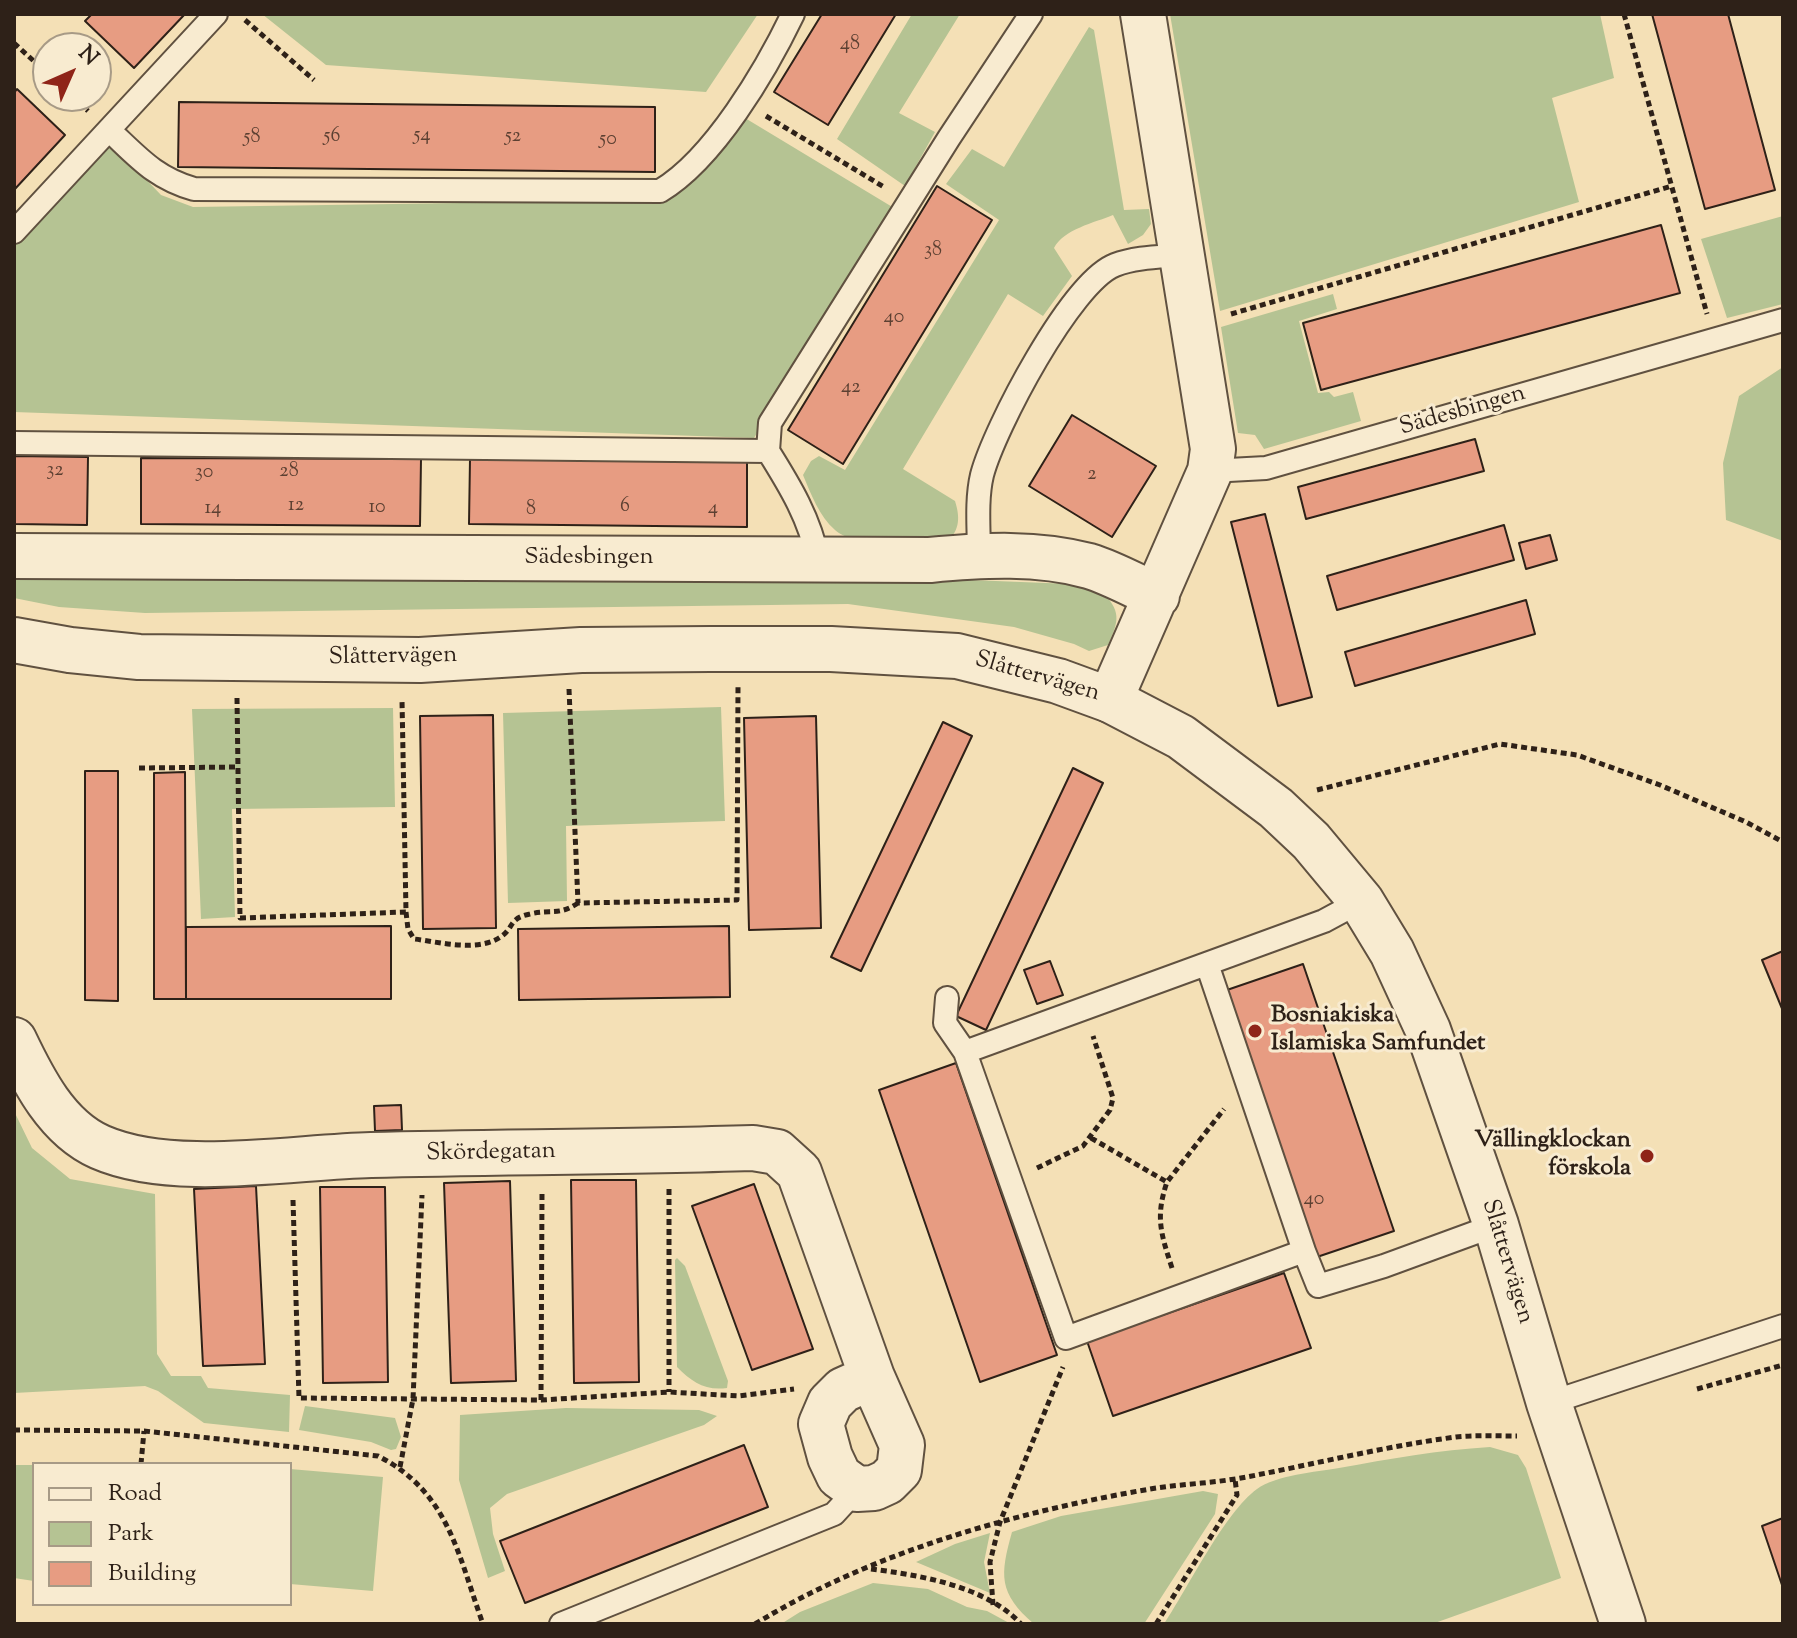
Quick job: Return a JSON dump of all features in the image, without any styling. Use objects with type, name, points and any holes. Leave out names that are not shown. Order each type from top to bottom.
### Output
[{"type":"street","points":[[1110,700],[1210,471],[1213,449],[1143,14]]},
{"type":"street","name":"Sädesbingen","points":[[14,556],[930,560],[979,555],[1044,558],[1091,567],[1157,596]]},
{"type":"street","name":"Slåttervägen","points":[[14,640],[70,650],[155,657],[420,660],[581,650],[710,649],[957,656],[1023,670],[1110,700],[1181,737],[1276,808],[1311,841],[1361,901],[1392,952],[1428,1030],[1496,1225],[1553,1414],[1623,1624]]},
{"type":"street","name":"Skördegatan","points":[[14,1040],[32,1078],[62,1120],[99,1146],[183,1165],[424,1154],[753,1148],[777,1152],[799,1172],[872,1377],[902,1445],[899,1470],[887,1482],[874,1488],[857,1489]]},
{"type":"street","points":[[857,1489],[839,1476],[821,1424],[830,1403],[843,1390],[872,1377]]},
{"type":"lane","points":[[14,232],[216,14]]},
{"type":"lane","points":[[109,130],[154,173],[194,189],[660,191],[692,164],[742,102],[793,14]]},
{"type":"lane","points":[[818,560],[812,531],[790,486],[768,451],[770,423],[1031,14]]},
{"type":"lane","points":[[979,555],[981,477],[997,431],[1065,314],[1097,276],[1115,265],[1182,255]]},
{"type":"lane","name":"Sädesbingen","points":[[1210,471],[1266,468],[1783,320]]},
{"type":"lane","points":[[14,443],[768,451]]},
{"type":"lane","points":[[965,1052],[1324,921],[1361,901]]},
{"type":"lane","points":[[1207,964],[1318,1286],[1384,1266],[1496,1225]]},
{"type":"lane","points":[[947,998],[945,1023],[965,1052],[1066,1338],[1304,1251]]},
{"type":"lane","points":[[1553,1414],[1783,1326]]},
{"type":"lane","points":[[561,1624],[834,1514],[857,1489]]},
{"type":"path","points":[[238,14],[314,80]]},
{"type":"path","points":[[1624,14],[1715,340]]},
{"type":"path","points":[[14,43],[32,59]]},
{"type":"path","points":[[742,102],[879,183],[907,205]]},
{"type":"path","points":[[1224,316],[1672,186]]},
{"type":"path","points":[[569,683],[578,903]]},
{"type":"path","points":[[402,687],[408,929],[414,939],[485,944],[503,935],[513,920],[530,913],[565,912],[578,903],[737,900],[738,686],[753,685]]},
{"type":"path","points":[[237,688],[240,918],[406,912]]},
{"type":"path","points":[[1276,808],[1310,791],[1500,744],[1577,755],[1660,785],[1746,822],[1783,842]]},
{"type":"path","points":[[139,768],[238,767]]},
{"type":"path","points":[[1010,1179],[1083,1146],[1110,1110],[1113,1098],[1085,1009]]},
{"type":"path","points":[[1180,1296],[1159,1223],[1159,1208],[1167,1182],[1246,1080]]},
{"type":"path","points":[[1091,1138],[1167,1182]]},
{"type":"path","points":[[668,1150],[669,1392]]},
{"type":"path","points":[[541,1400],[543,1153]]},
{"type":"path","points":[[400,1467],[413,1399],[424,1154]]},
{"type":"path","points":[[292,1159],[299,1398],[541,1400],[669,1392],[739,1396],[806,1387],[830,1403]]},
{"type":"path","points":[[993,1605],[990,1562],[1000,1522],[1060,1380],[1073,1335]]},
{"type":"path","points":[[755,1624],[787,1605],[867,1568],[1000,1522],[1157,1488],[1235,1479],[1457,1437],[1523,1435],[1553,1414]]},
{"type":"path","points":[[14,1430],[144,1431],[378,1456],[400,1467],[435,1502],[449,1530],[483,1624]]},
{"type":"path","points":[[141,1462],[144,1431]]},
{"type":"path","points":[[1156,1624],[1237,1495],[1235,1479]]},
{"type":"path","points":[[867,1568],[929,1577],[974,1593],[1021,1624]]},
{"type":"green space","points":[[262,14],[758,14],[706,92],[326,65]]},
{"type":"green space","points":[[912,14],[960,14],[899,113],[935,132],[905,186],[837,139]]},
{"type":"green space","points":[[1170,14],[1600,14],[1614,78],[1552,98],[1579,202],[1220,311]]},
{"type":"green space","points":[[1089,27],[1094,30],[1124,210],[1149,209],[1151,224],[1143,235],[1128,244],[1113,215],[1080,227],[1059,241],[1054,248],[1072,276],[1043,316],[1008,294],[903,469],[955,501],[958,522],[948,541],[873,543],[845,536],[824,518],[803,475],[811,461],[819,456],[845,470],[999,220],[946,184],[972,149],[1004,167]]},
{"type":"green space","points":[[745,118],[894,208],[754,438],[14,412],[14,243],[97,151],[117,149],[161,195],[193,207],[661,200]]},
{"type":"green space","points":[[1783,216],[1783,304],[1727,318],[1701,239]]},
{"type":"green space","points":[[1333,294],[1337,309],[1299,321],[1318,393],[1329,392],[1334,397],[1353,392],[1361,421],[1264,449],[1255,435],[1238,433],[1221,327]]},
{"type":"green space","points":[[1783,367],[1783,541],[1726,520],[1723,463],[1739,396]]},
{"type":"green space","points":[[14,558],[818,574],[1097,585],[1114,607],[1116,619],[1108,645],[1089,651],[1014,627],[848,604],[145,613],[59,607],[14,598]]},
{"type":"green space","points":[[721,707],[725,821],[566,826],[567,901],[508,903],[503,713]]},
{"type":"green space","points":[[393,708],[395,807],[232,809],[235,917],[201,919],[192,709]]},
{"type":"green space","points":[[14,1111],[32,1148],[70,1179],[155,1194],[157,1354],[171,1376],[201,1376],[208,1388],[290,1395],[289,1432],[204,1423],[158,1391],[145,1386],[14,1393]]},
{"type":"green space","points":[[677,1258],[685,1266],[728,1381],[727,1388],[699,1384],[677,1367]]},
{"type":"green space","points":[[305,1406],[395,1418],[401,1437],[396,1449],[391,1450],[371,1442],[299,1430]]},
{"type":"green space","points":[[566,1408],[699,1410],[717,1416],[704,1425],[507,1494],[490,1508],[493,1534],[505,1571],[488,1578],[459,1480],[460,1415]]},
{"type":"green space","points":[[1490,1447],[1518,1455],[1526,1468],[1561,1578],[1432,1624],[1164,1624],[1232,1515],[1265,1484],[1296,1475],[1395,1458]]},
{"type":"green space","points":[[14,1465],[32,1465],[32,1581],[14,1578]]},
{"type":"green space","points":[[292,1469],[383,1477],[373,1591],[292,1584]]},
{"type":"green space","points":[[1203,1491],[1218,1494],[1215,1514],[1144,1624],[1034,1624],[1008,1593],[1004,1572],[1012,1532],[1061,1516]]},
{"type":"green space","points":[[990,1533],[984,1562],[990,1593],[916,1562],[955,1544]]},
{"type":"green space","points":[[873,1583],[928,1589],[967,1607],[987,1611],[1011,1624],[781,1624],[800,1612]]},
{"type":"building","points":[[92,14],[185,14],[134,68],[112,47],[112,32],[96,32],[85,21]]},
{"type":"building","points":[[822,14],[896,14],[828,125],[774,92]]},
{"type":"building","points":[[1652,14],[1728,14],[1775,190],[1705,209]]},
{"type":"building","points":[[17,89],[32,103],[32,112],[41,112],[65,135],[14,190],[14,93]]},
{"type":"building","points":[[179,102],[655,107],[655,172],[178,167]]},
{"type":"building","points":[[937,186],[992,220],[843,464],[788,430]]},
{"type":"building","points":[[1661,225],[1680,293],[1321,390],[1303,323]]},
{"type":"building","points":[[1072,415],[1156,466],[1112,537],[1029,486]]},
{"type":"building","points":[[1475,439],[1484,471],[1306,519],[1298,487]]},
{"type":"building","points":[[14,456],[88,457],[87,525],[14,524]]},
{"type":"building","points":[[141,458],[421,459],[420,526],[141,524]]},
{"type":"building","points":[[470,459],[747,461],[747,527],[469,524]]},
{"type":"building","points":[[1265,514],[1312,697],[1278,706],[1231,522]]},
{"type":"building","points":[[1504,525],[1514,560],[1337,610],[1327,576]]},
{"type":"building","points":[[1550,535],[1557,560],[1526,569],[1519,543]]},
{"type":"building","points":[[1526,600],[1535,634],[1355,686],[1345,652]]},
{"type":"building","points":[[493,715],[496,928],[423,929],[420,716]]},
{"type":"building","points":[[816,716],[821,928],[749,930],[744,718]]},
{"type":"building","points":[[943,722],[972,736],[861,971],[831,957]]},
{"type":"building","points":[[1073,768],[1103,783],[986,1030],[956,1016]]},
{"type":"building","points":[[85,771],[118,771],[118,1001],[85,1000]]},
{"type":"building","points":[[185,772],[186,999],[154,999],[154,773]]},
{"type":"building","points":[[391,926],[391,999],[186,999],[186,927]]},
{"type":"building","points":[[729,926],[730,997],[519,1000],[518,929]]},
{"type":"building","points":[[1783,951],[1783,1011],[1762,960]]},
{"type":"building","points":[[1050,961],[1063,995],[1037,1004],[1024,970]]},
{"type":"building","points":[[1303,964],[1394,1231],[1314,1258],[1224,991]]},
{"type":"building","points":[[956,1063],[1057,1355],[980,1382],[879,1090]]},
{"type":"building","points":[[401,1105],[402,1130],[375,1131],[374,1106]]},
{"type":"building","points":[[571,1180],[636,1180],[639,1382],[574,1383]]},
{"type":"building","points":[[510,1181],[516,1381],[451,1383],[444,1183]]},
{"type":"building","points":[[754,1184],[813,1349],[752,1370],[692,1206]]},
{"type":"building","points":[[256,1186],[265,1364],[203,1366],[194,1189]]},
{"type":"building","points":[[320,1187],[385,1187],[388,1382],[323,1383]]},
{"type":"building","points":[[1284,1273],[1311,1348],[1113,1416],[1087,1341]]},
{"type":"building","points":[[744,1445],[768,1507],[525,1603],[500,1541]]},
{"type":"building","points":[[1783,1518],[1783,1588],[1762,1526]]},
{"type":"place","name":"Bosniakiska Islamiska Samfundet","points":[[1255,1031]]},
{"type":"place","name":"Vällingklockan förskola","points":[[1647,1156]]}]
